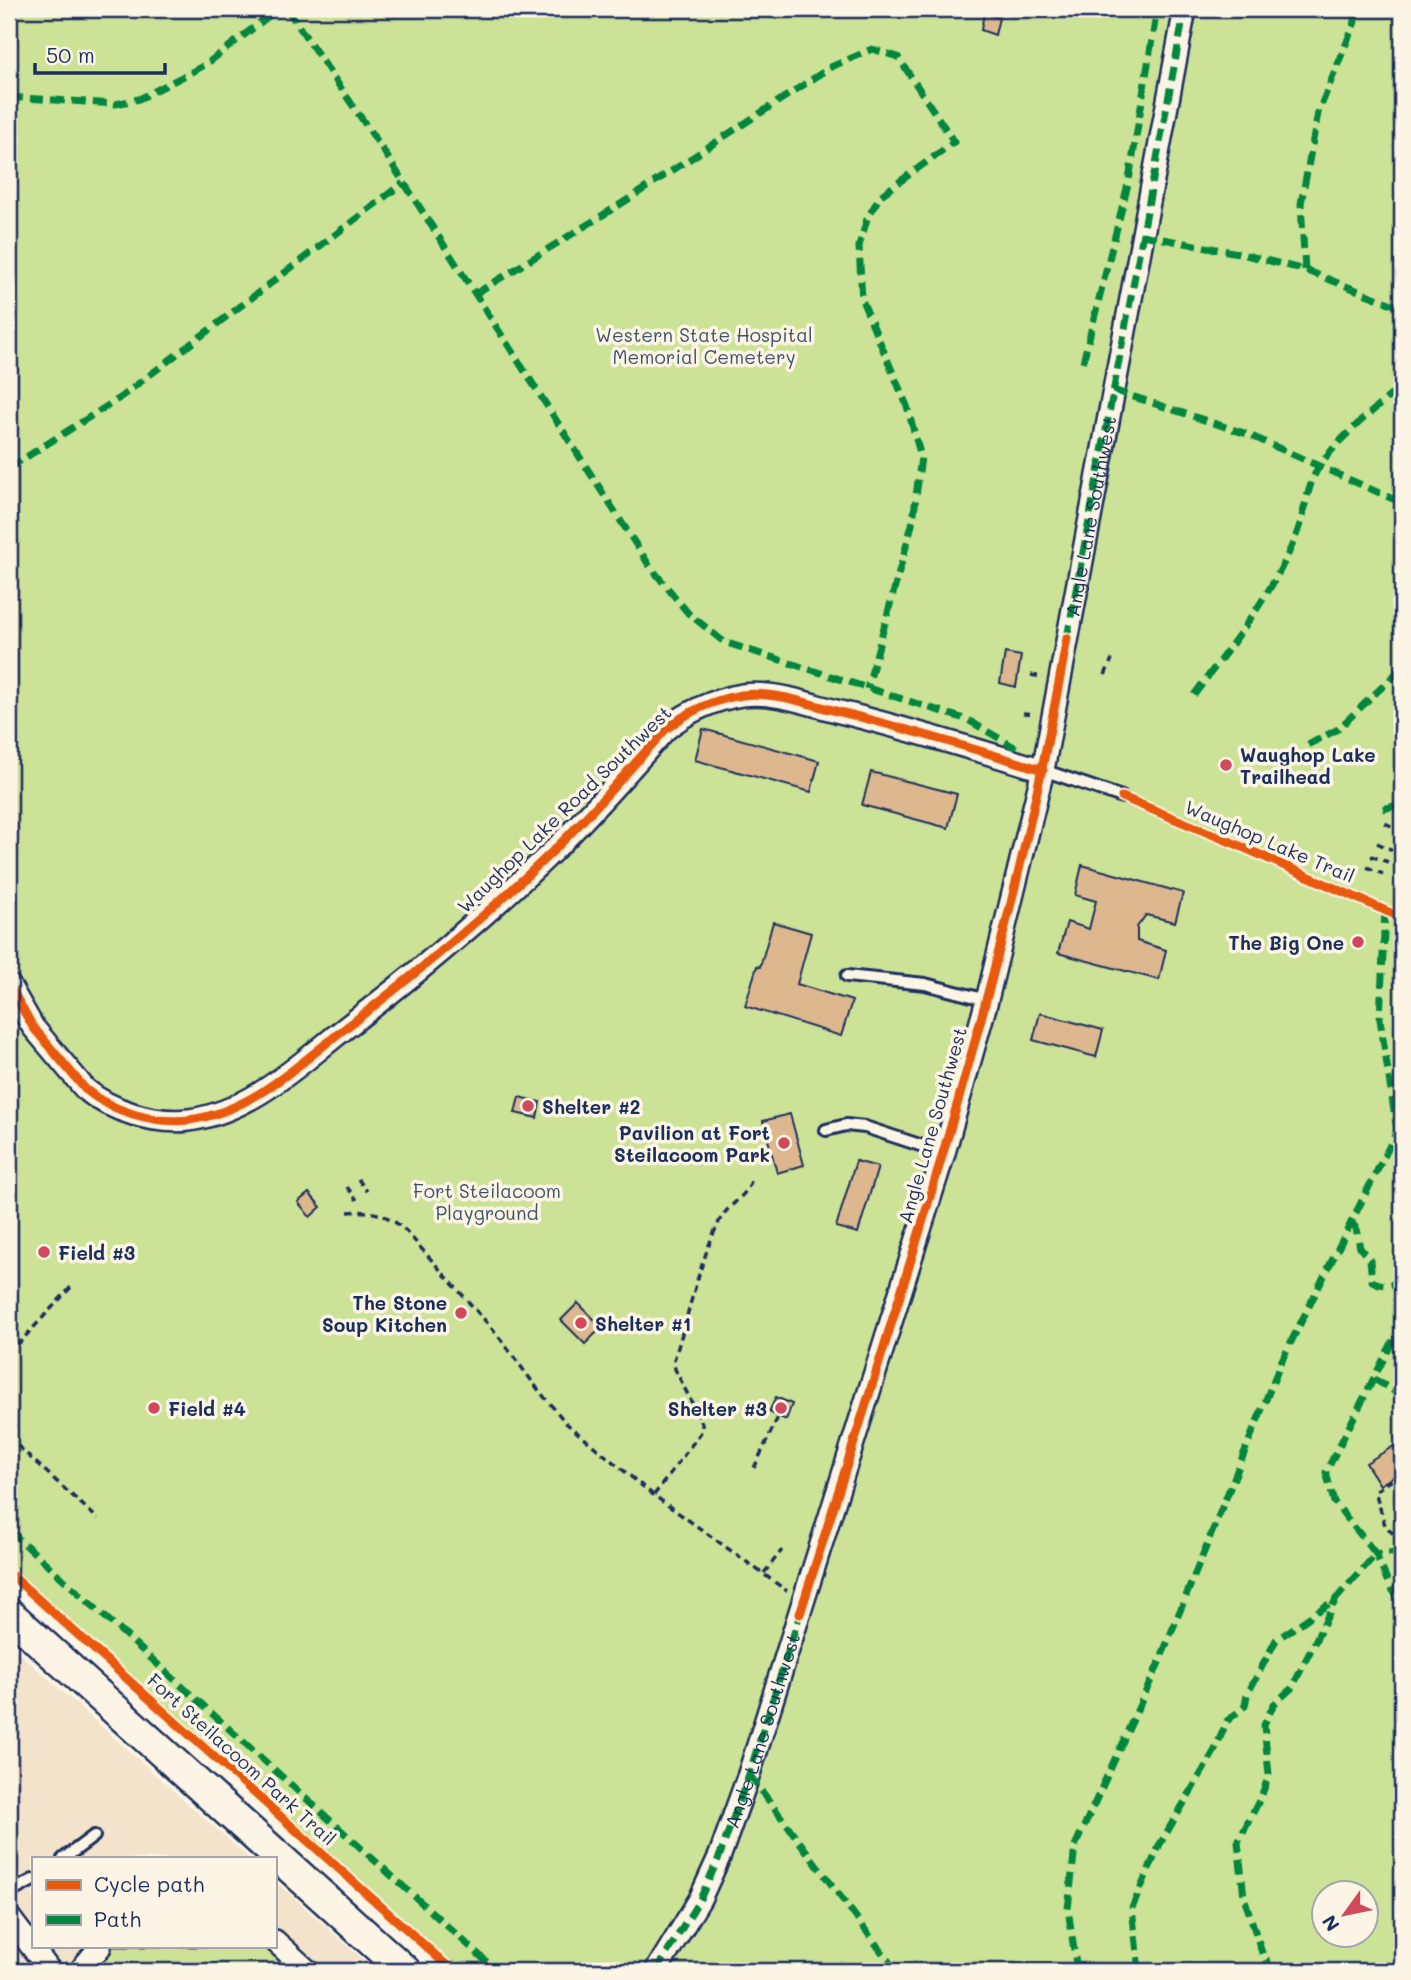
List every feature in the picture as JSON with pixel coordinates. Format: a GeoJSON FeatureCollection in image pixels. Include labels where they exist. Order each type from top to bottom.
{"type":"FeatureCollection","features":[{"type":"Feature","properties":{"kind":"main road"},"geometry":{"type":"LineString","coordinates":[[9,1614],[405,1971]]}},
{"type":"Feature","properties":{"kind":"street","name":"Angle Lane Southwest"},"geometry":{"type":"LineString","coordinates":[[656,1971],[700,1899],[720,1855],[749,1774],[944,1153],[987,1000],[1043,770],[1185,9]]}},
{"type":"Feature","properties":{"kind":"street","name":"Waughop Lake Road Southwest"},"geometry":{"type":"LineString","coordinates":[[9,985],[33,1027],[94,1097],[139,1115],[190,1120],[222,1111],[264,1091],[398,988],[553,851],[665,730],[678,719],[709,703],[742,695],[787,698],[889,724],[1043,770]]}},
{"type":"Feature","properties":{"kind":"street"},"geometry":{"type":"LineString","coordinates":[[9,1917],[32,1947]]}},
{"type":"Feature","properties":{"kind":"street"},"geometry":{"type":"LineString","coordinates":[[276,1942],[308,1971]]}},
{"type":"Feature","properties":{"kind":"street"},"geometry":{"type":"LineString","coordinates":[[33,1948],[50,1971]]}},
{"type":"Feature","properties":{"kind":"street"},"geometry":{"type":"LineString","coordinates":[[80,1971],[99,1948]]}},
{"type":"Feature","properties":{"kind":"lane","name":"Waughop Lake Road Southwest"},"geometry":{"type":"LineString","coordinates":[[1043,770],[1122,797]]}},
{"type":"Feature","properties":{"kind":"lane"},"geometry":{"type":"LineString","coordinates":[[847,976],[925,984],[987,1000]]}},
{"type":"Feature","properties":{"kind":"lane"},"geometry":{"type":"LineString","coordinates":[[826,1130],[846,1125],[865,1127],[944,1153]]}},
{"type":"Feature","properties":{"kind":"lane"},"geometry":{"type":"LineString","coordinates":[[66,1857],[94,1836]]}},
{"type":"Feature","properties":{"kind":"lane"},"geometry":{"type":"LineString","coordinates":[[9,1893],[32,1881]]}},
{"type":"Feature","properties":{"kind":"path"},"geometry":{"type":"LineString","coordinates":[[1105,675],[1112,659]]}},
{"type":"Feature","properties":{"kind":"path"},"geometry":{"type":"LineString","coordinates":[[1385,823],[1402,831]]}},
{"type":"Feature","properties":{"kind":"path"},"geometry":{"type":"LineString","coordinates":[[1377,843],[1393,850]]}},
{"type":"Feature","properties":{"kind":"path"},"geometry":{"type":"LineString","coordinates":[[1371,856],[1388,863]]}},
{"type":"Feature","properties":{"kind":"path"},"geometry":{"type":"LineString","coordinates":[[1367,867],[1383,874]]}},
{"type":"Feature","properties":{"kind":"path"},"geometry":{"type":"LineString","coordinates":[[654,1495],[702,1431],[702,1423],[675,1369],[674,1360],[721,1217],[750,1189],[752,1178]]}},
{"type":"Feature","properties":{"kind":"path"},"geometry":{"type":"LineString","coordinates":[[358,1180],[367,1191]]}},
{"type":"Feature","properties":{"kind":"path"},"geometry":{"type":"LineString","coordinates":[[347,1188],[357,1200]]}},
{"type":"Feature","properties":{"kind":"path"},"geometry":{"type":"LineString","coordinates":[[348,1212],[363,1210],[391,1217],[496,1333],[567,1424],[654,1495],[764,1574],[802,1609]]}},
{"type":"Feature","properties":{"kind":"path"},"geometry":{"type":"LineString","coordinates":[[9,1354],[72,1286]]}},
{"type":"Feature","properties":{"kind":"path"},"geometry":{"type":"LineString","coordinates":[[754,1468],[778,1416]]}},
{"type":"Feature","properties":{"kind":"path"},"geometry":{"type":"LineString","coordinates":[[9,1438],[98,1519]]}},
{"type":"Feature","properties":{"kind":"path"},"geometry":{"type":"LineString","coordinates":[[1402,1474],[1375,1491],[1385,1525],[1402,1543]]}},
{"type":"Feature","properties":{"kind":"path"},"geometry":{"type":"LineString","coordinates":[[764,1574],[782,1550]]}},
{"type":"Feature","properties":{"kind":"shaded area"},"geometry":{"type":"Polygon","coordinates":[[[9,1644],[248,1857],[32,1857],[32,1948],[276,1948],[276,1882],[376,1971],[9,1971],[9,1644]]]}},
{"type":"Feature","properties":{"kind":"green space"},"geometry":{"type":"Polygon","coordinates":[[[9,9],[1402,9],[1402,1971],[456,1971],[9,1566],[9,9]]]}},
{"type":"Feature","properties":{"kind":"green space"},"geometry":{"type":"Polygon","coordinates":[[[108,1948],[269,1948],[295,1971],[89,1971],[108,1948]]]}},
{"type":"Feature","properties":{"kind":"building"},"geometry":{"type":"Polygon","coordinates":[[[984,13],[999,18],[995,35],[981,30],[984,13]]]}},
{"type":"Feature","properties":{"kind":"building"},"geometry":{"type":"Polygon","coordinates":[[[1005,653],[1021,656],[1016,687],[1000,683],[1005,653]]]}},
{"type":"Feature","properties":{"kind":"building"},"geometry":{"type":"Polygon","coordinates":[[[703,729],[819,761],[811,792],[695,760],[703,729]]]}},
{"type":"Feature","properties":{"kind":"building"},"geometry":{"type":"Polygon","coordinates":[[[871,772],[957,794],[948,828],[862,805],[871,772]]]}},
{"type":"Feature","properties":{"kind":"building"},"geometry":{"type":"Polygon","coordinates":[[[1082,865],[1183,893],[1175,922],[1146,915],[1137,927],[1137,941],[1166,950],[1159,980],[1058,953],[1067,922],[1089,929],[1096,901],[1075,895],[1082,865]]]}},
{"type":"Feature","properties":{"kind":"building"},"geometry":{"type":"Polygon","coordinates":[[[773,922],[811,933],[797,984],[852,1001],[841,1036],[745,1006],[773,922]]]}},
{"type":"Feature","properties":{"kind":"building"},"geometry":{"type":"Polygon","coordinates":[[[1040,1013],[1103,1030],[1096,1057],[1033,1040],[1040,1013]]]}},
{"type":"Feature","properties":{"kind":"building","name":"Shelter #2"},"geometry":{"type":"Polygon","coordinates":[[[519,1097],[540,1102],[537,1118],[515,1113],[519,1097]]]}},
{"type":"Feature","properties":{"kind":"building","name":"Pavilion at Fort Steilacoom Park"},"geometry":{"type":"Polygon","coordinates":[[[790,1114],[804,1165],[777,1173],[763,1121],[790,1114]]]}},
{"type":"Feature","properties":{"kind":"building"},"geometry":{"type":"Polygon","coordinates":[[[856,1161],[878,1167],[858,1233],[836,1227],[856,1161]]]}},
{"type":"Feature","properties":{"kind":"building"},"geometry":{"type":"Polygon","coordinates":[[[309,1193],[321,1207],[310,1217],[298,1202],[309,1193]]]}},
{"type":"Feature","properties":{"kind":"building","name":"Shelter #1"},"geometry":{"type":"Polygon","coordinates":[[[578,1303],[602,1327],[585,1344],[561,1320],[578,1303]]]}},
{"type":"Feature","properties":{"kind":"building","name":"Shelter #3"},"geometry":{"type":"Polygon","coordinates":[[[776,1397],[792,1404],[786,1420],[769,1412],[776,1397]]]}},
{"type":"Feature","properties":{"kind":"building"},"geometry":{"type":"Polygon","coordinates":[[[1402,1441],[1402,1471],[1380,1485],[1366,1463],[1402,1441]]]}},
{"type":"Feature","properties":{"kind":"marked path"},"geometry":{"type":"LineString","coordinates":[[9,97],[116,104],[139,99],[205,65],[278,9]]}},
{"type":"Feature","properties":{"kind":"marked path"},"geometry":{"type":"LineString","coordinates":[[287,9],[383,150],[649,565],[688,613],[724,642],[968,720],[1016,748]]}},
{"type":"Feature","properties":{"kind":"marked path"},"geometry":{"type":"LineString","coordinates":[[1083,362],[1129,180],[1157,9]]}},
{"type":"Feature","properties":{"kind":"marked path"},"geometry":{"type":"LineString","coordinates":[[1067,638],[1185,9]]}},
{"type":"Feature","properties":{"kind":"marked path"},"geometry":{"type":"LineString","coordinates":[[1305,270],[1301,204],[1318,113],[1355,22],[1355,9]]}},
{"type":"Feature","properties":{"kind":"marked path"},"geometry":{"type":"LineString","coordinates":[[475,294],[624,202],[831,67],[872,49],[898,57],[954,142],[880,196],[867,219],[859,246],[862,300],[907,406],[921,457],[913,521],[867,689]]}},
{"type":"Feature","properties":{"kind":"marked path"},"geometry":{"type":"LineString","coordinates":[[9,468],[118,399],[403,183]]}},
{"type":"Feature","properties":{"kind":"marked path"},"geometry":{"type":"LineString","coordinates":[[1142,235],[1238,253],[1305,270],[1402,308]]}},
{"type":"Feature","properties":{"kind":"marked path"},"geometry":{"type":"LineString","coordinates":[[1194,695],[1275,580],[1298,531],[1313,479],[1324,460],[1344,437],[1402,385]]}},
{"type":"Feature","properties":{"kind":"marked path"},"geometry":{"type":"LineString","coordinates":[[1113,390],[1247,434],[1402,503]]}},
{"type":"Feature","properties":{"kind":"marked path"},"geometry":{"type":"LineString","coordinates":[[1308,745],[1338,729],[1402,668]]}},
{"type":"Feature","properties":{"kind":"marked path"},"geometry":{"type":"LineString","coordinates":[[1383,809],[1402,804]]}},
{"type":"Feature","properties":{"kind":"marked path"},"geometry":{"type":"LineString","coordinates":[[1385,910],[1380,1019],[1397,1131]]}},
{"type":"Feature","properties":{"kind":"marked path"},"geometry":{"type":"LineString","coordinates":[[1077,1971],[1068,1909],[1075,1846],[1158,1665],[1282,1360],[1397,1131],[1402,1126]]}},
{"type":"Feature","properties":{"kind":"marked path"},"geometry":{"type":"LineString","coordinates":[[1351,1222],[1356,1228],[1360,1248],[1370,1260],[1372,1281],[1387,1285],[1402,1281]]}},
{"type":"Feature","properties":{"kind":"marked path"},"geometry":{"type":"LineString","coordinates":[[1139,1971],[1132,1908],[1160,1844],[1215,1750],[1227,1721],[1245,1706],[1247,1695],[1276,1640],[1336,1599],[1376,1554],[1334,1502],[1326,1472],[1402,1323]]}},
{"type":"Feature","properties":{"kind":"marked path"},"geometry":{"type":"LineString","coordinates":[[1374,1379],[1402,1396]]}},
{"type":"Feature","properties":{"kind":"marked path"},"geometry":{"type":"LineString","coordinates":[[9,1530],[497,1971]]}},
{"type":"Feature","properties":{"kind":"marked path"},"geometry":{"type":"LineString","coordinates":[[1402,1552],[1376,1554],[1389,1585],[1402,1603]]}},
{"type":"Feature","properties":{"kind":"marked path"},"geometry":{"type":"LineString","coordinates":[[1274,1971],[1263,1956],[1244,1897],[1238,1842],[1269,1775],[1264,1725],[1274,1704],[1292,1688],[1336,1599]]}},
{"type":"Feature","properties":{"kind":"marked path"},"geometry":{"type":"LineString","coordinates":[[656,1971],[700,1899],[720,1855],[800,1614]]}},
{"type":"Feature","properties":{"kind":"marked path"},"geometry":{"type":"LineString","coordinates":[[749,1774],[896,1971]]}},
{"type":"Feature","properties":{"kind":"cycle path"},"geometry":{"type":"LineString","coordinates":[[800,1614],[913,1252],[984,1009],[1043,762],[1067,638]]}},
{"type":"Feature","properties":{"kind":"cycle path"},"geometry":{"type":"LineString","coordinates":[[9,985],[33,1027],[85,1089],[95,1097],[120,1110],[148,1118],[189,1120],[232,1108],[272,1086],[397,987],[528,875],[596,807],[665,730],[711,703],[754,694],[789,698],[1043,770]]}},
{"type":"Feature","properties":{"kind":"cycle path","name":"Waughop Lake Trail"},"geometry":{"type":"LineString","coordinates":[[1122,797],[1402,918]]}},
{"type":"Feature","properties":{"kind":"cycle path","name":"Fort Steilacoom Park Trail"},"geometry":{"type":"LineString","coordinates":[[9,1573],[453,1971]]}},
{"type":"Feature","properties":{"kind":"place","name":"Waughop Lake Trailhead"},"geometry":{"type":"Point","coordinates":[1226,765]}},
{"type":"Feature","properties":{"kind":"place","name":"The Big One"},"geometry":{"type":"Point","coordinates":[1358,942]}},
{"type":"Feature","properties":{"kind":"place","name":"Shelter #2"},"geometry":{"type":"Point","coordinates":[528,1106]}},
{"type":"Feature","properties":{"kind":"place","name":"Pavilion at Fort Steilacoom Park"},"geometry":{"type":"Point","coordinates":[784,1143]}},
{"type":"Feature","properties":{"kind":"place","name":"Field #3"},"geometry":{"type":"Point","coordinates":[44,1252]}},
{"type":"Feature","properties":{"kind":"place","name":"The Stone Soup Kitchen"},"geometry":{"type":"Point","coordinates":[461,1313]}},
{"type":"Feature","properties":{"kind":"place","name":"Shelter #1"},"geometry":{"type":"Point","coordinates":[581,1323]}},
{"type":"Feature","properties":{"kind":"place","name":"Field #4"},"geometry":{"type":"Point","coordinates":[154,1408]}},
{"type":"Feature","properties":{"kind":"place","name":"Shelter #3"},"geometry":{"type":"Point","coordinates":[781,1408]}},
{"type":"Feature","properties":{"kind":"park label","name":"Western State Hospital Memorial Cemetery"},"geometry":{"type":"Point","coordinates":[704,345]}},
{"type":"Feature","properties":{"kind":"park label","name":"Fort Steilacoom Playground"},"geometry":{"type":"Point","coordinates":[487,1201]}}]}
